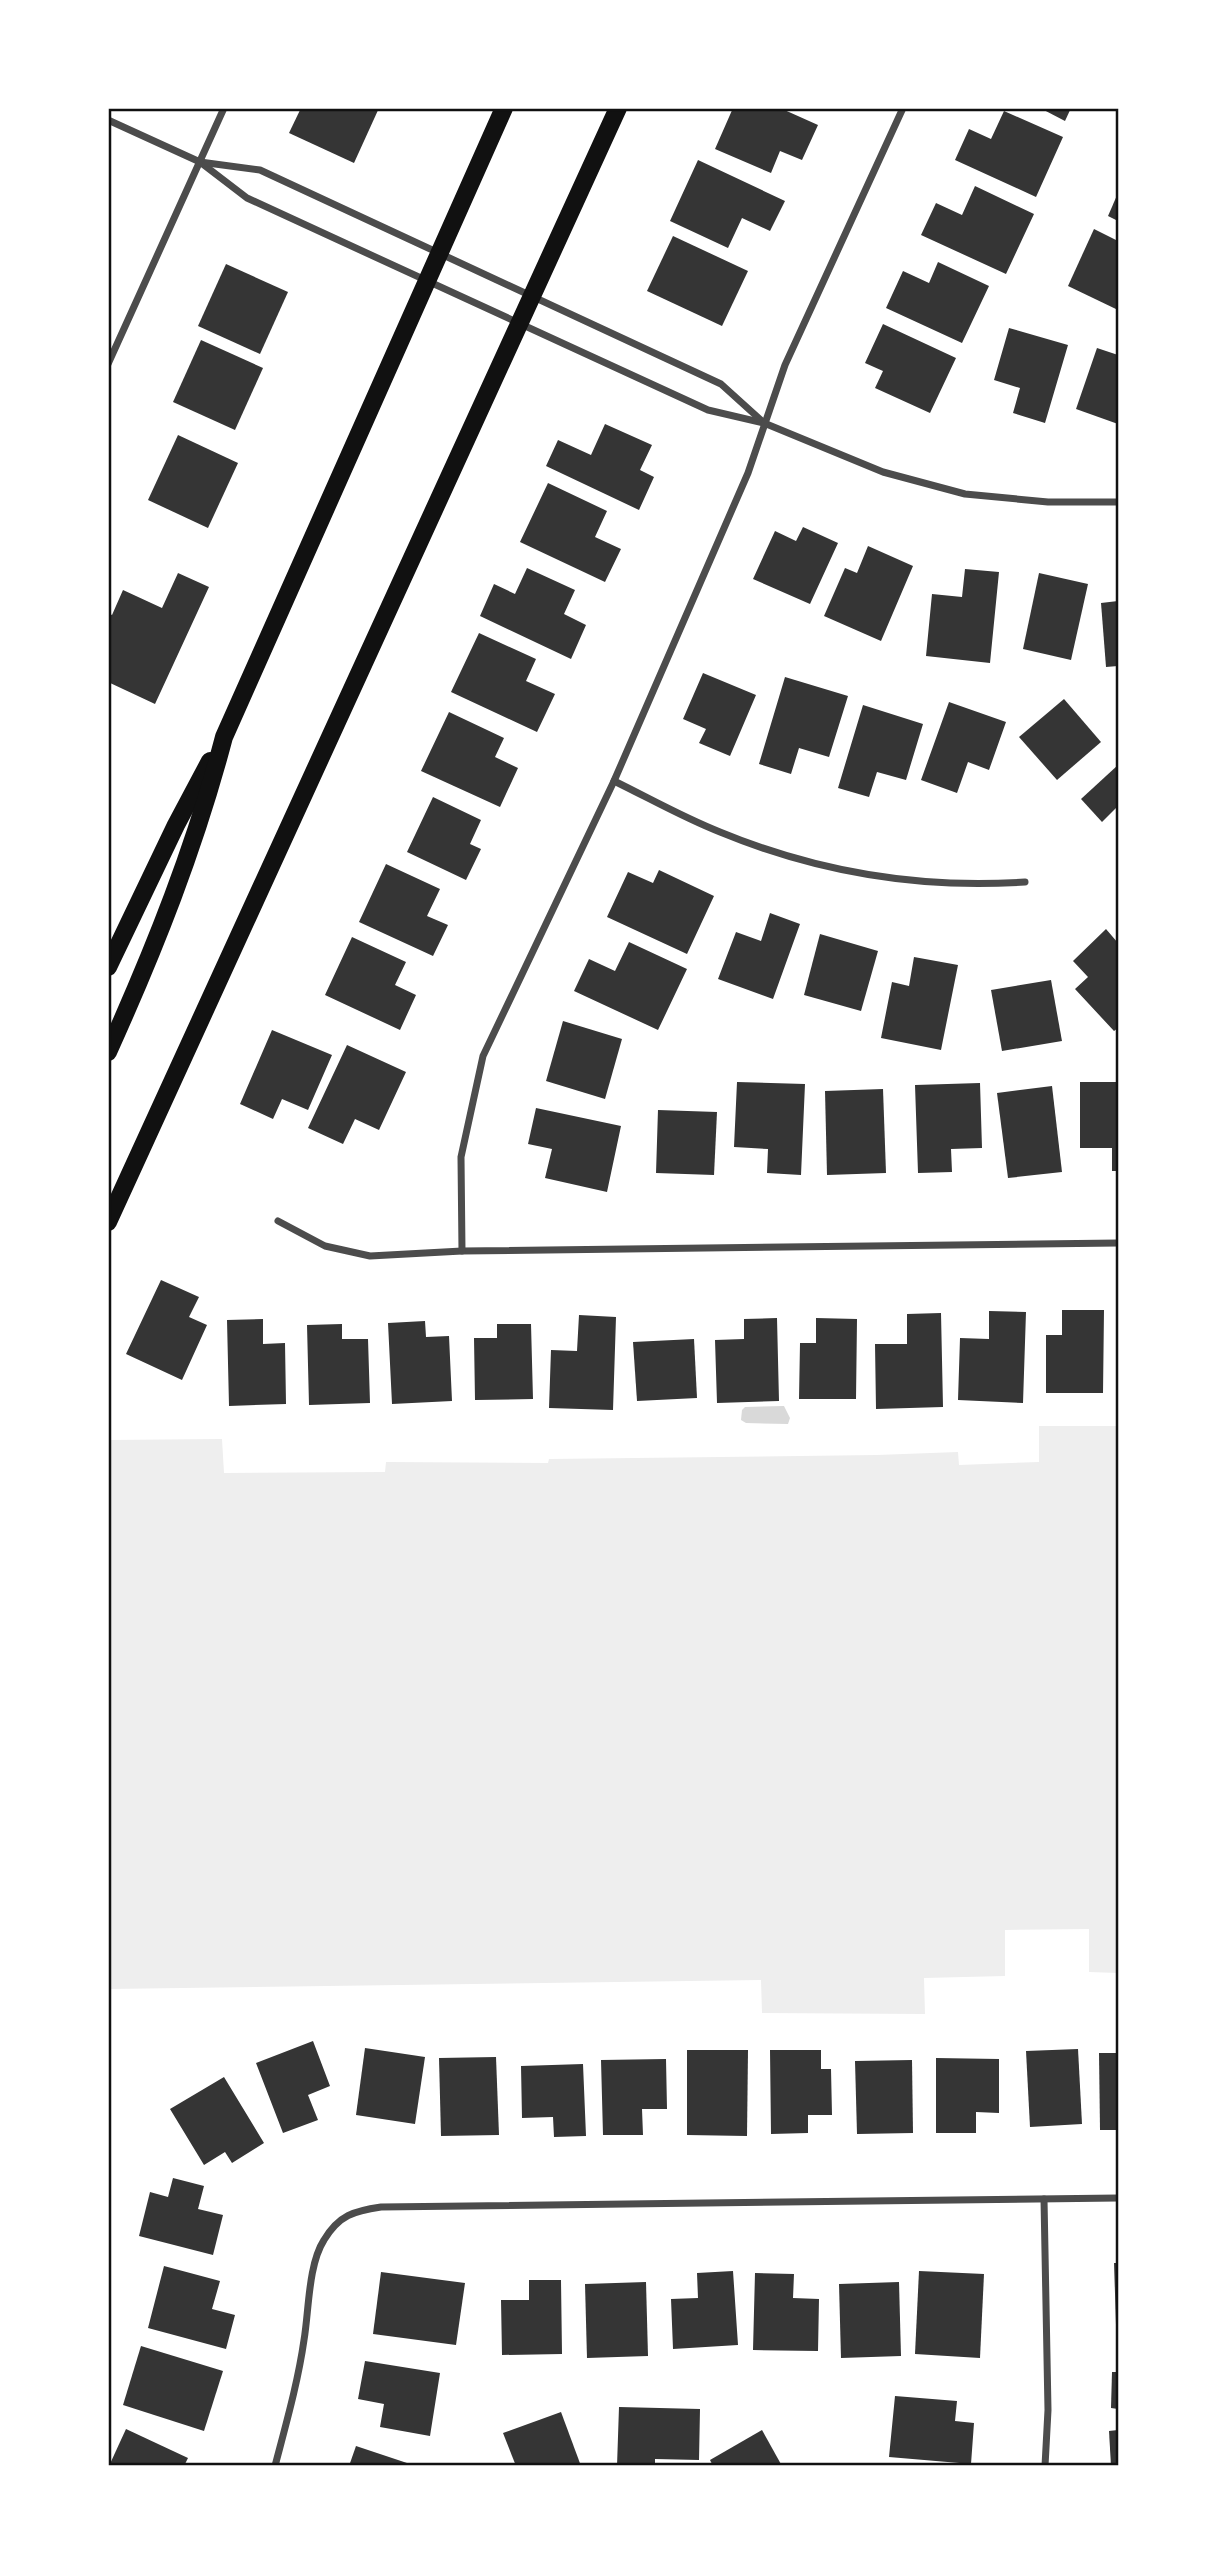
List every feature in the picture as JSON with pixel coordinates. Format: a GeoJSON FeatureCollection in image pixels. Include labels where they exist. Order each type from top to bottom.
{"type":"FeatureCollection","features":[{"type":"Feature","properties":{"kind":"main road"},"geometry":{"type":"LineString","coordinates":[[108,967],[176,825],[224,737],[504,108]]}},
{"type":"Feature","properties":{"kind":"main road"},"geometry":{"type":"LineString","coordinates":[[108,1222],[618,108]]}},
{"type":"Feature","properties":{"kind":"main road"},"geometry":{"type":"LineString","coordinates":[[108,1052],[169,912],[195,838],[224,737]]}},
{"type":"Feature","properties":{"kind":"street"},"geometry":{"type":"LineString","coordinates":[[108,365],[224,108]]}},
{"type":"Feature","properties":{"kind":"street"},"geometry":{"type":"LineString","coordinates":[[462,1251],[461,1157],[483,1056],[614,781],[748,473],[785,365],[903,108]]}},
{"type":"Feature","properties":{"kind":"street"},"geometry":{"type":"LineString","coordinates":[[108,120],[200,162],[247,198],[708,410],[764,422],[883,472],[965,494],[1048,502],[1118,502]]}},
{"type":"Feature","properties":{"kind":"street"},"geometry":{"type":"LineString","coordinates":[[200,162],[260,170],[722,384],[764,422]]}},
{"type":"Feature","properties":{"kind":"street"},"geometry":{"type":"LineString","coordinates":[[614,781],[721,833],[815,863],[901,881],[978,886],[1025,882]]}},
{"type":"Feature","properties":{"kind":"street"},"geometry":{"type":"LineString","coordinates":[[278,1221],[325,1246],[370,1255],[462,1251],[1118,1243]]}},
{"type":"Feature","properties":{"kind":"street"},"geometry":{"type":"LineString","coordinates":[[275,2466],[293,2400],[315,2262],[322,2242],[335,2225],[354,2211],[381,2207],[1118,2198]]}},
{"type":"Feature","properties":{"kind":"street"},"geometry":{"type":"LineString","coordinates":[[1044,2199],[1048,2410],[1045,2466]]}},
{"type":"Feature","properties":{"kind":"shaded area"},"geometry":{"type":"Polygon","coordinates":[[[784,1406],[790,1418],[788,1424],[746,1423],[741,1420],[745,1407],[784,1406]]]}},
{"type":"Feature","properties":{"kind":"shaded area"},"geometry":{"type":"Polygon","coordinates":[[[1039,1426],[1118,1426],[1118,1973],[1089,1972],[1089,1929],[1005,1930],[1005,1976],[924,1978],[925,2014],[762,2013],[761,1980],[109,1989],[109,1440],[222,1439],[224,1473],[385,1472],[386,1462],[548,1463],[549,1459],[958,1452],[959,1465],[1039,1462],[1039,1426]]]}},
{"type":"Feature","properties":{"kind":"building"},"geometry":{"type":"Polygon","coordinates":[[[301,108],[379,108],[354,163],[289,133],[301,108]]]}},
{"type":"Feature","properties":{"kind":"building"},"geometry":{"type":"Polygon","coordinates":[[[733,108],[780,108],[818,125],[802,160],[780,151],[771,173],[715,149],[733,108]]]}},
{"type":"Feature","properties":{"kind":"building"},"geometry":{"type":"Polygon","coordinates":[[[1040,108],[1071,108],[1065,121],[1040,108]]]}},
{"type":"Feature","properties":{"kind":"building"},"geometry":{"type":"Polygon","coordinates":[[[1004,111],[1063,137],[1036,197],[955,160],[969,129],[991,139],[1004,111]]]}},
{"type":"Feature","properties":{"kind":"building"},"geometry":{"type":"Polygon","coordinates":[[[698,160],[785,201],[770,231],[742,218],[728,248],[670,221],[698,160]]]}},
{"type":"Feature","properties":{"kind":"building"},"geometry":{"type":"Polygon","coordinates":[[[975,186],[1034,214],[1006,274],[921,235],[936,203],[962,215],[975,186]]]}},
{"type":"Feature","properties":{"kind":"building"},"geometry":{"type":"Polygon","coordinates":[[[1118,193],[1118,221],[1108,216],[1118,193]]]}},
{"type":"Feature","properties":{"kind":"building"},"geometry":{"type":"Polygon","coordinates":[[[1094,229],[1118,241],[1118,310],[1068,286],[1094,229]]]}},
{"type":"Feature","properties":{"kind":"building"},"geometry":{"type":"Polygon","coordinates":[[[673,236],[748,271],[722,326],[647,291],[673,236]]]}},
{"type":"Feature","properties":{"kind":"building"},"geometry":{"type":"Polygon","coordinates":[[[938,262],[989,286],[962,343],[886,308],[903,271],[929,283],[938,262]]]}},
{"type":"Feature","properties":{"kind":"building"},"geometry":{"type":"Polygon","coordinates":[[[226,264],[288,292],[260,354],[198,326],[226,264]]]}},
{"type":"Feature","properties":{"kind":"building"},"geometry":{"type":"Polygon","coordinates":[[[883,324],[956,358],[930,413],[875,388],[883,371],[865,363],[883,324]]]}},
{"type":"Feature","properties":{"kind":"building"},"geometry":{"type":"Polygon","coordinates":[[[1009,328],[1068,345],[1045,423],[1013,413],[1020,388],[994,380],[1009,328]]]}},
{"type":"Feature","properties":{"kind":"building"},"geometry":{"type":"Polygon","coordinates":[[[201,340],[263,368],[235,430],[173,402],[201,340]]]}},
{"type":"Feature","properties":{"kind":"building"},"geometry":{"type":"Polygon","coordinates":[[[1097,348],[1118,355],[1118,424],[1076,409],[1097,348]]]}},
{"type":"Feature","properties":{"kind":"building"},"geometry":{"type":"Polygon","coordinates":[[[605,424],[652,445],[640,470],[654,477],[639,510],[546,466],[558,440],[591,455],[605,424]]]}},
{"type":"Feature","properties":{"kind":"building"},"geometry":{"type":"Polygon","coordinates":[[[178,435],[238,463],[208,528],[148,500],[178,435]]]}},
{"type":"Feature","properties":{"kind":"building"},"geometry":{"type":"Polygon","coordinates":[[[548,483],[607,511],[595,537],[621,549],[605,582],[520,542],[548,483]]]}},
{"type":"Feature","properties":{"kind":"building"},"geometry":{"type":"Polygon","coordinates":[[[803,527],[838,543],[810,604],[753,579],[775,531],[796,541],[803,527]]]}},
{"type":"Feature","properties":{"kind":"building"},"geometry":{"type":"Polygon","coordinates":[[[868,546],[913,566],[881,641],[824,616],[845,568],[857,573],[868,546]]]}},
{"type":"Feature","properties":{"kind":"building"},"geometry":{"type":"Polygon","coordinates":[[[527,568],[575,590],[564,614],[586,625],[571,659],[480,616],[494,584],[515,594],[527,568]]]}},
{"type":"Feature","properties":{"kind":"building"},"geometry":{"type":"Polygon","coordinates":[[[965,569],[999,572],[990,663],[926,656],[932,594],[962,597],[965,569]]]}},
{"type":"Feature","properties":{"kind":"building"},"geometry":{"type":"Polygon","coordinates":[[[178,573],[209,587],[155,704],[108,682],[108,613],[112,615],[123,590],[162,608],[178,573]]]}},
{"type":"Feature","properties":{"kind":"building"},"geometry":{"type":"Polygon","coordinates":[[[1039,573],[1088,584],[1071,660],[1023,649],[1039,573]]]}},
{"type":"Feature","properties":{"kind":"building"},"geometry":{"type":"Polygon","coordinates":[[[1118,601],[1118,666],[1106,667],[1101,603],[1118,601]]]}},
{"type":"Feature","properties":{"kind":"building"},"geometry":{"type":"Polygon","coordinates":[[[479,633],[536,659],[526,681],[555,694],[537,732],[451,692],[479,633]]]}},
{"type":"Feature","properties":{"kind":"building"},"geometry":{"type":"Polygon","coordinates":[[[703,673],[756,695],[730,756],[699,743],[706,729],[683,719],[703,673]]]}},
{"type":"Feature","properties":{"kind":"building"},"geometry":{"type":"Polygon","coordinates":[[[785,677],[848,696],[829,757],[799,748],[791,774],[759,764],[785,677]]]}},
{"type":"Feature","properties":{"kind":"building"},"geometry":{"type":"Polygon","coordinates":[[[1064,699],[1101,742],[1057,780],[1019,737],[1064,699]]]}},
{"type":"Feature","properties":{"kind":"building"},"geometry":{"type":"Polygon","coordinates":[[[949,702],[1006,722],[989,770],[968,762],[957,793],[921,780],[949,702]]]}},
{"type":"Feature","properties":{"kind":"building"},"geometry":{"type":"Polygon","coordinates":[[[863,705],[923,724],[906,780],[877,772],[869,797],[838,788],[863,705]]]}},
{"type":"Feature","properties":{"kind":"building"},"geometry":{"type":"Polygon","coordinates":[[[449,712],[504,738],[495,757],[518,768],[500,807],[421,771],[449,712]]]}},
{"type":"Feature","properties":{"kind":"building"},"geometry":{"type":"Polygon","coordinates":[[[1118,765],[1118,806],[1102,822],[1081,799],[1118,765]]]}},
{"type":"Feature","properties":{"kind":"building"},"geometry":{"type":"Polygon","coordinates":[[[433,797],[481,820],[470,844],[481,849],[466,880],[407,852],[433,797]]]}},
{"type":"Feature","properties":{"kind":"building"},"geometry":{"type":"Polygon","coordinates":[[[386,864],[440,889],[427,916],[448,925],[433,956],[359,922],[386,864]]]}},
{"type":"Feature","properties":{"kind":"building"},"geometry":{"type":"Polygon","coordinates":[[[659,870],[714,896],[687,954],[607,917],[628,872],[653,883],[659,870]]]}},
{"type":"Feature","properties":{"kind":"building"},"geometry":{"type":"Polygon","coordinates":[[[770,913],[800,924],[773,999],[718,979],[736,932],[761,941],[770,913]]]}},
{"type":"Feature","properties":{"kind":"building"},"geometry":{"type":"Polygon","coordinates":[[[1106,929],[1118,943],[1118,1028],[1114,1031],[1075,989],[1088,977],[1073,961],[1106,929]]]}},
{"type":"Feature","properties":{"kind":"building"},"geometry":{"type":"Polygon","coordinates":[[[820,934],[878,951],[861,1011],[804,995],[820,934]]]}},
{"type":"Feature","properties":{"kind":"building"},"geometry":{"type":"Polygon","coordinates":[[[352,937],[406,962],[395,985],[416,995],[400,1030],[325,995],[352,937]]]}},
{"type":"Feature","properties":{"kind":"building"},"geometry":{"type":"Polygon","coordinates":[[[629,942],[687,969],[658,1030],[574,991],[589,959],[615,971],[629,942]]]}},
{"type":"Feature","properties":{"kind":"building"},"geometry":{"type":"Polygon","coordinates":[[[914,957],[958,965],[941,1050],[881,1038],[892,982],[909,986],[914,957]]]}},
{"type":"Feature","properties":{"kind":"building"},"geometry":{"type":"Polygon","coordinates":[[[1051,980],[1062,1041],[1002,1051],[991,990],[1051,980]]]}},
{"type":"Feature","properties":{"kind":"building"},"geometry":{"type":"Polygon","coordinates":[[[563,1021],[622,1039],[605,1099],[546,1081],[563,1021]]]}},
{"type":"Feature","properties":{"kind":"building"},"geometry":{"type":"Polygon","coordinates":[[[272,1030],[332,1055],[308,1110],[282,1099],[273,1119],[240,1104],[272,1030]]]}},
{"type":"Feature","properties":{"kind":"building"},"geometry":{"type":"Polygon","coordinates":[[[347,1045],[406,1072],[379,1130],[355,1119],[343,1144],[308,1128],[347,1045]]]}},
{"type":"Feature","properties":{"kind":"building"},"geometry":{"type":"Polygon","coordinates":[[[737,1082],[805,1084],[801,1175],[767,1173],[768,1149],[734,1147],[737,1082]]]}},
{"type":"Feature","properties":{"kind":"building"},"geometry":{"type":"Polygon","coordinates":[[[1080,1082],[1118,1082],[1118,1171],[1112,1171],[1112,1148],[1080,1148],[1080,1082]]]}},
{"type":"Feature","properties":{"kind":"building"},"geometry":{"type":"Polygon","coordinates":[[[980,1083],[982,1148],[951,1149],[952,1172],[918,1173],[915,1085],[980,1083]]]}},
{"type":"Feature","properties":{"kind":"building"},"geometry":{"type":"Polygon","coordinates":[[[1052,1086],[1062,1172],[1008,1178],[997,1093],[1052,1086]]]}},
{"type":"Feature","properties":{"kind":"building"},"geometry":{"type":"Polygon","coordinates":[[[883,1089],[886,1173],[827,1175],[825,1091],[883,1089]]]}},
{"type":"Feature","properties":{"kind":"building"},"geometry":{"type":"Polygon","coordinates":[[[536,1108],[621,1126],[607,1192],[545,1178],[552,1149],[528,1144],[536,1108]]]}},
{"type":"Feature","properties":{"kind":"building"},"geometry":{"type":"Polygon","coordinates":[[[658,1110],[717,1112],[714,1175],[656,1173],[658,1110]]]}},
{"type":"Feature","properties":{"kind":"building"},"geometry":{"type":"Polygon","coordinates":[[[161,1280],[199,1297],[189,1317],[207,1325],[182,1380],[126,1354],[161,1280]]]}},
{"type":"Feature","properties":{"kind":"building"},"geometry":{"type":"Polygon","coordinates":[[[1062,1310],[1104,1310],[1103,1393],[1046,1393],[1046,1335],[1062,1335],[1062,1310]]]}},
{"type":"Feature","properties":{"kind":"building"},"geometry":{"type":"Polygon","coordinates":[[[989,1311],[1026,1312],[1023,1403],[958,1400],[960,1338],[989,1339],[989,1311]]]}},
{"type":"Feature","properties":{"kind":"building"},"geometry":{"type":"Polygon","coordinates":[[[941,1313],[943,1407],[876,1409],[875,1344],[907,1344],[907,1314],[941,1313]]]}},
{"type":"Feature","properties":{"kind":"building"},"geometry":{"type":"Polygon","coordinates":[[[579,1315],[616,1317],[613,1410],[549,1408],[551,1350],[577,1351],[579,1315]]]}},
{"type":"Feature","properties":{"kind":"building"},"geometry":{"type":"Polygon","coordinates":[[[777,1318],[779,1401],[717,1403],[715,1340],[744,1339],[744,1319],[777,1318]]]}},
{"type":"Feature","properties":{"kind":"building"},"geometry":{"type":"Polygon","coordinates":[[[816,1318],[857,1319],[856,1399],[799,1399],[800,1343],[816,1343],[816,1318]]]}},
{"type":"Feature","properties":{"kind":"building"},"geometry":{"type":"Polygon","coordinates":[[[263,1319],[263,1344],[285,1343],[286,1404],[229,1406],[227,1320],[263,1319]]]}},
{"type":"Feature","properties":{"kind":"building"},"geometry":{"type":"Polygon","coordinates":[[[425,1321],[426,1337],[449,1336],[452,1401],[392,1404],[388,1323],[425,1321]]]}},
{"type":"Feature","properties":{"kind":"building"},"geometry":{"type":"Polygon","coordinates":[[[342,1324],[342,1339],[368,1339],[370,1403],[309,1405],[307,1325],[342,1324]]]}},
{"type":"Feature","properties":{"kind":"building"},"geometry":{"type":"Polygon","coordinates":[[[497,1324],[531,1324],[533,1399],[475,1400],[474,1338],[497,1338],[497,1324]]]}},
{"type":"Feature","properties":{"kind":"building"},"geometry":{"type":"Polygon","coordinates":[[[694,1339],[697,1398],[637,1401],[633,1342],[694,1339]]]}},
{"type":"Feature","properties":{"kind":"building"},"geometry":{"type":"Polygon","coordinates":[[[313,2041],[330,2086],[308,2095],[318,2120],[283,2133],[256,2063],[313,2041]]]}},
{"type":"Feature","properties":{"kind":"building"},"geometry":{"type":"Polygon","coordinates":[[[365,2048],[425,2057],[415,2124],[356,2115],[365,2048]]]}},
{"type":"Feature","properties":{"kind":"building"},"geometry":{"type":"Polygon","coordinates":[[[1078,2049],[1082,2124],[1030,2127],[1026,2051],[1078,2049]]]}},
{"type":"Feature","properties":{"kind":"building"},"geometry":{"type":"Polygon","coordinates":[[[687,2050],[748,2050],[747,2136],[687,2135],[687,2050]]]}},
{"type":"Feature","properties":{"kind":"building"},"geometry":{"type":"Polygon","coordinates":[[[770,2050],[821,2050],[821,2069],[831,2069],[832,2115],[808,2115],[808,2133],[771,2134],[770,2050]]]}},
{"type":"Feature","properties":{"kind":"building"},"geometry":{"type":"Polygon","coordinates":[[[1099,2053],[1118,2053],[1118,2130],[1100,2130],[1099,2053]]]}},
{"type":"Feature","properties":{"kind":"building"},"geometry":{"type":"Polygon","coordinates":[[[496,2057],[499,2135],[441,2136],[439,2058],[496,2057]]]}},
{"type":"Feature","properties":{"kind":"building"},"geometry":{"type":"Polygon","coordinates":[[[936,2058],[999,2059],[999,2113],[976,2112],[976,2133],[936,2133],[936,2058]]]}},
{"type":"Feature","properties":{"kind":"building"},"geometry":{"type":"Polygon","coordinates":[[[666,2059],[667,2109],[642,2109],[643,2135],[603,2135],[601,2060],[666,2059]]]}},
{"type":"Feature","properties":{"kind":"building"},"geometry":{"type":"Polygon","coordinates":[[[912,2060],[913,2133],[857,2134],[855,2061],[912,2060]]]}},
{"type":"Feature","properties":{"kind":"building"},"geometry":{"type":"Polygon","coordinates":[[[583,2064],[586,2136],[554,2137],[553,2117],[522,2118],[521,2066],[583,2064]]]}},
{"type":"Feature","properties":{"kind":"building"},"geometry":{"type":"Polygon","coordinates":[[[224,2077],[264,2143],[232,2163],[225,2152],[204,2165],[170,2109],[224,2077]]]}},
{"type":"Feature","properties":{"kind":"building"},"geometry":{"type":"Polygon","coordinates":[[[173,2178],[204,2186],[198,2209],[223,2215],[213,2255],[139,2236],[150,2192],[168,2197],[173,2178]]]}},
{"type":"Feature","properties":{"kind":"building"},"geometry":{"type":"Polygon","coordinates":[[[1114,2263],[1118,2263],[1118,2324],[1116,2324],[1114,2263]]]}},
{"type":"Feature","properties":{"kind":"building"},"geometry":{"type":"Polygon","coordinates":[[[164,2266],[220,2281],[212,2309],[235,2315],[226,2349],[148,2328],[164,2266]]]}},
{"type":"Feature","properties":{"kind":"building"},"geometry":{"type":"Polygon","coordinates":[[[733,2271],[738,2345],[673,2349],[671,2299],[698,2298],[697,2273],[733,2271]]]}},
{"type":"Feature","properties":{"kind":"building"},"geometry":{"type":"Polygon","coordinates":[[[919,2271],[984,2274],[980,2358],[915,2354],[919,2271]]]}},
{"type":"Feature","properties":{"kind":"building"},"geometry":{"type":"Polygon","coordinates":[[[381,2272],[465,2283],[456,2345],[373,2334],[381,2272]]]}},
{"type":"Feature","properties":{"kind":"building"},"geometry":{"type":"Polygon","coordinates":[[[755,2273],[794,2274],[793,2298],[819,2299],[818,2351],[753,2350],[755,2273]]]}},
{"type":"Feature","properties":{"kind":"building"},"geometry":{"type":"Polygon","coordinates":[[[529,2280],[561,2280],[562,2354],[502,2355],[501,2300],[529,2300],[529,2280]]]}},
{"type":"Feature","properties":{"kind":"building"},"geometry":{"type":"Polygon","coordinates":[[[646,2282],[648,2356],[587,2358],[585,2284],[646,2282]]]}},
{"type":"Feature","properties":{"kind":"building"},"geometry":{"type":"Polygon","coordinates":[[[899,2282],[901,2356],[841,2358],[839,2284],[899,2282]]]}},
{"type":"Feature","properties":{"kind":"building"},"geometry":{"type":"Polygon","coordinates":[[[141,2346],[223,2371],[204,2431],[123,2405],[141,2346]]]}},
{"type":"Feature","properties":{"kind":"building"},"geometry":{"type":"Polygon","coordinates":[[[365,2361],[440,2373],[430,2436],[380,2427],[384,2404],[358,2399],[365,2361]]]}},
{"type":"Feature","properties":{"kind":"building"},"geometry":{"type":"Polygon","coordinates":[[[1112,2372],[1118,2372],[1118,2409],[1111,2408],[1112,2372]]]}},
{"type":"Feature","properties":{"kind":"building"},"geometry":{"type":"Polygon","coordinates":[[[895,2396],[957,2401],[955,2421],[974,2423],[971,2464],[889,2457],[895,2396]]]}},
{"type":"Feature","properties":{"kind":"building"},"geometry":{"type":"Polygon","coordinates":[[[619,2407],[700,2409],[699,2460],[655,2459],[655,2466],[617,2466],[619,2407]]]}},
{"type":"Feature","properties":{"kind":"building"},"geometry":{"type":"Polygon","coordinates":[[[561,2412],[581,2466],[516,2466],[503,2433],[561,2412]]]}},
{"type":"Feature","properties":{"kind":"building"},"geometry":{"type":"Polygon","coordinates":[[[126,2429],[188,2458],[184,2466],[109,2466],[126,2429]]]}},
{"type":"Feature","properties":{"kind":"building"},"geometry":{"type":"Polygon","coordinates":[[[762,2430],[782,2466],[713,2466],[710,2460],[762,2430]]]}},
{"type":"Feature","properties":{"kind":"building"},"geometry":{"type":"Polygon","coordinates":[[[1118,2430],[1118,2466],[1111,2466],[1109,2431],[1118,2430]]]}},
{"type":"Feature","properties":{"kind":"building"},"geometry":{"type":"Polygon","coordinates":[[[356,2446],[413,2465],[413,2466],[349,2466],[356,2446]]]}}]}
